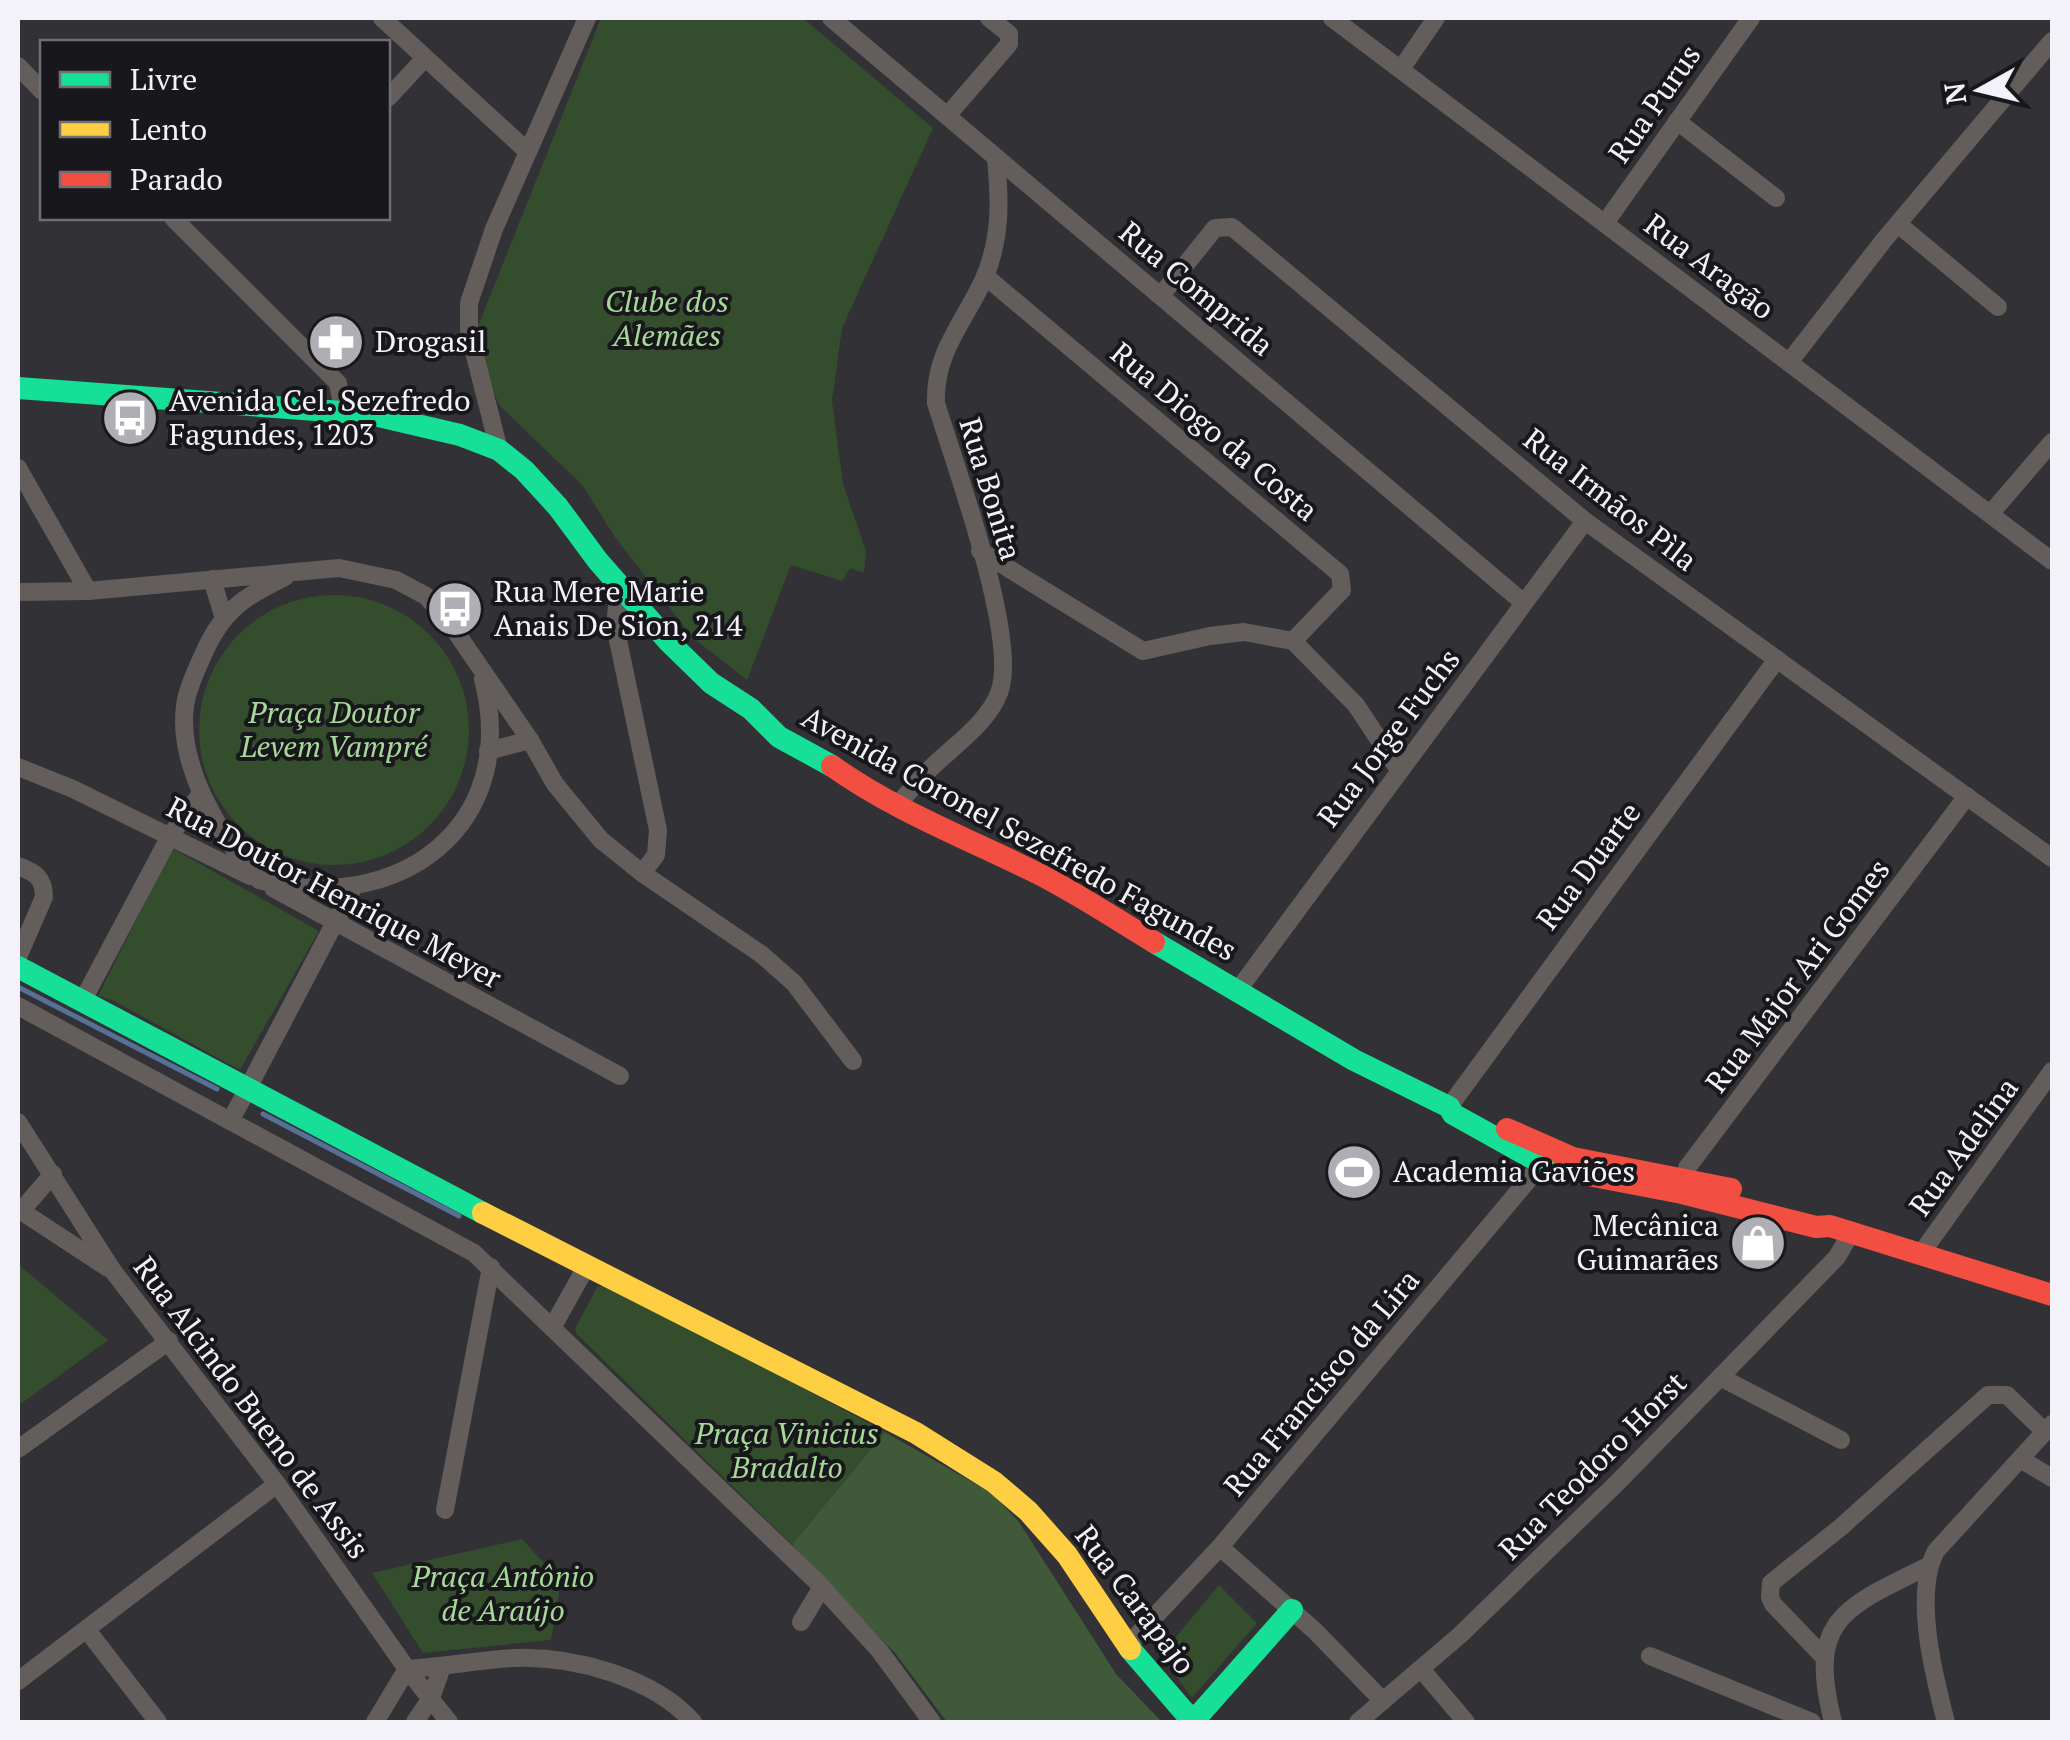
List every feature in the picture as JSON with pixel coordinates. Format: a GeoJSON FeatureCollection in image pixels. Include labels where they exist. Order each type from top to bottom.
{"type":"FeatureCollection","features":[{"type":"Feature","properties":{"kind":"main road","name":"Avenida Coronel Sezefredo Fagundes"},"geometry":{"type":"LineString","coordinates":[[18,388],[398,418],[499,450],[558,507],[619,587],[711,682],[750,709],[779,737],[880,782],[901,802],[1041,875],[1386,1078],[1449,1107],[1458,1106],[1548,1157],[1593,1162],[1684,1186],[1819,1212],[1840,1229]]}},
{"type":"Feature","properties":{"kind":"main road","name":"Rua Carapajo"},"geometry":{"type":"LineString","coordinates":[[18,967],[586,1267],[916,1432],[994,1482],[1028,1512],[1067,1555],[1127,1646],[1181,1711],[1198,1716],[1292,1610]]}},
{"type":"Feature","properties":{"kind":"main road"},"geometry":{"type":"LineString","coordinates":[[1840,1229],[2052,1296]]}},
{"type":"Feature","properties":{"kind":"street"},"geometry":{"type":"LineString","coordinates":[[382,18],[527,151]]}},
{"type":"Feature","properties":{"kind":"street"},"geometry":{"type":"LineString","coordinates":[[499,450],[469,332],[469,303],[494,229],[587,18]]}},
{"type":"Feature","properties":{"kind":"street","name":"Rua Comprida"},"geometry":{"type":"LineString","coordinates":[[832,18],[1524,603]]}},
{"type":"Feature","properties":{"kind":"street"},"geometry":{"type":"LineString","coordinates":[[946,116],[1009,44],[1009,34],[989,18]]}},
{"type":"Feature","properties":{"kind":"street","name":"Rua Aragão"},"geometry":{"type":"LineString","coordinates":[[1332,18],[2052,561]]}},
{"type":"Feature","properties":{"kind":"street"},"geometry":{"type":"LineString","coordinates":[[1401,70],[1436,18]]}},
{"type":"Feature","properties":{"kind":"street","name":"Rua Purus"},"geometry":{"type":"LineString","coordinates":[[1605,223],[1751,18]]}},
{"type":"Feature","properties":{"kind":"street"},"geometry":{"type":"LineString","coordinates":[[1790,361],[1898,224],[2052,42]]}},
{"type":"Feature","properties":{"kind":"street"},"geometry":{"type":"LineString","coordinates":[[390,96],[425,58]]}},
{"type":"Feature","properties":{"kind":"street"},"geometry":{"type":"LineString","coordinates":[[18,66],[40,88]]}},
{"type":"Feature","properties":{"kind":"street"},"geometry":{"type":"LineString","coordinates":[[1676,121],[1776,198]]}},
{"type":"Feature","properties":{"kind":"street","name":"Rua Bonita"},"geometry":{"type":"LineString","coordinates":[[901,802],[977,726],[1000,692],[1005,657],[1000,617],[936,403],[935,380],[948,344],[985,276],[996,242],[1001,206],[996,159]]}},
{"type":"Feature","properties":{"kind":"street"},"geometry":{"type":"LineString","coordinates":[[175,220],[338,383],[343,411]]}},
{"type":"Feature","properties":{"kind":"street"},"geometry":{"type":"LineString","coordinates":[[1898,224],[1998,307]]}},
{"type":"Feature","properties":{"kind":"street","name":"Rua Irmãos Pìla"},"geometry":{"type":"LineString","coordinates":[[1162,294],[1215,228],[1232,227],[1585,521],[2052,858]]}},
{"type":"Feature","properties":{"kind":"street","name":"Rua Diogo da Costa"},"geometry":{"type":"LineString","coordinates":[[985,276],[1340,574],[1342,590],[1293,641]]}},
{"type":"Feature","properties":{"kind":"street"},"geometry":{"type":"LineString","coordinates":[[1991,513],[2052,442]]}},
{"type":"Feature","properties":{"kind":"street"},"geometry":{"type":"LineString","coordinates":[[18,468],[88,591]]}},
{"type":"Feature","properties":{"kind":"street","name":"Rua Jorge Fuchs"},"geometry":{"type":"LineString","coordinates":[[1238,990],[1585,521]]}},
{"type":"Feature","properties":{"kind":"street"},"geometry":{"type":"LineString","coordinates":[[980,551],[1143,651],[1244,632],[1293,641],[1356,705],[1399,770]]}},
{"type":"Feature","properties":{"kind":"street"},"geometry":{"type":"LineString","coordinates":[[18,592],[88,591],[339,568],[396,580],[426,596],[530,740],[555,784],[601,840],[642,874],[760,954],[794,983],[853,1061]]}},
{"type":"Feature","properties":{"kind":"street"},"geometry":{"type":"LineString","coordinates":[[294,572],[243,600],[224,619],[194,674],[185,707],[186,737],[201,793],[230,844],[260,880],[284,887],[354,886],[409,870],[431,858],[468,814],[482,777],[488,751],[487,696],[481,673]]}},
{"type":"Feature","properties":{"kind":"street"},"geometry":{"type":"LineString","coordinates":[[212,579],[224,619]]}},
{"type":"Feature","properties":{"kind":"street"},"geometry":{"type":"LineString","coordinates":[[619,587],[615,626],[658,830],[656,856],[642,874]]}},
{"type":"Feature","properties":{"kind":"street","name":"Rua Duarte"},"geometry":{"type":"LineString","coordinates":[[1449,1107],[1776,659]]}},
{"type":"Feature","properties":{"kind":"street"},"geometry":{"type":"LineString","coordinates":[[488,751],[530,740]]}},
{"type":"Feature","properties":{"kind":"street","name":"Rua Doutor Henrique Meyer"},"geometry":{"type":"LineString","coordinates":[[18,767],[73,789],[260,880],[620,1076]]}},
{"type":"Feature","properties":{"kind":"street"},"geometry":{"type":"LineString","coordinates":[[83,1000],[170,836],[201,793]]}},
{"type":"Feature","properties":{"kind":"street","name":"Rua Major Ari Gomes"},"geometry":{"type":"LineString","coordinates":[[1684,1186],[1687,1168],[1967,796]]}},
{"type":"Feature","properties":{"kind":"street"},"geometry":{"type":"LineString","coordinates":[[18,866],[40,878],[44,886],[44,896],[18,957]]}},
{"type":"Feature","properties":{"kind":"street"},"geometry":{"type":"LineString","coordinates":[[232,1119],[354,886]]}},
{"type":"Feature","properties":{"kind":"street"},"geometry":{"type":"LineString","coordinates":[[18,1006],[474,1253],[822,1587],[880,1650],[932,1722]]}},
{"type":"Feature","properties":{"kind":"street","name":"Rua Adelina"},"geometry":{"type":"LineString","coordinates":[[1920,1255],[2052,1071]]}},
{"type":"Feature","properties":{"kind":"street","name":"Rua Alcindo Bueno de Assis"},"geometry":{"type":"LineString","coordinates":[[18,1122],[113,1271],[170,1341],[449,1722]]}},
{"type":"Feature","properties":{"kind":"street","name":"Rua Francisco da Lira"},"geometry":{"type":"LineString","coordinates":[[1127,1646],[1220,1547],[1548,1157]]}},
{"type":"Feature","properties":{"kind":"street"},"geometry":{"type":"LineString","coordinates":[[53,1174],[19,1210],[113,1271]]}},
{"type":"Feature","properties":{"kind":"street","name":"Rua Teodoro Horst"},"geometry":{"type":"LineString","coordinates":[[1358,1722],[1421,1668],[1618,1482],[1837,1257],[1840,1229]]}},
{"type":"Feature","properties":{"kind":"street"},"geometry":{"type":"LineString","coordinates":[[444,1510],[491,1267]]}},
{"type":"Feature","properties":{"kind":"street"},"geometry":{"type":"LineString","coordinates":[[552,1326],[586,1267]]}},
{"type":"Feature","properties":{"kind":"street"},"geometry":{"type":"LineString","coordinates":[[18,1450],[170,1341]]}},
{"type":"Feature","properties":{"kind":"street"},"geometry":{"type":"LineString","coordinates":[[1720,1377],[1840,1440]]}},
{"type":"Feature","properties":{"kind":"street"},"geometry":{"type":"LineString","coordinates":[[1823,1656],[1774,1604],[1771,1583],[1842,1526],[1988,1396],[2007,1395],[2048,1428],[1936,1551],[1928,1566],[1930,1634],[1936,1686],[1946,1722]]}},
{"type":"Feature","properties":{"kind":"street"},"geometry":{"type":"LineString","coordinates":[[2022,1460],[2052,1478]]}},
{"type":"Feature","properties":{"kind":"street"},"geometry":{"type":"LineString","coordinates":[[18,1682],[276,1484]]}},
{"type":"Feature","properties":{"kind":"street"},"geometry":{"type":"LineString","coordinates":[[1220,1547],[1292,1610],[1383,1701]]}},
{"type":"Feature","properties":{"kind":"street"},"geometry":{"type":"LineString","coordinates":[[1833,1722],[1824,1684],[1823,1656],[1835,1625],[1852,1607],[1928,1566]]}},
{"type":"Feature","properties":{"kind":"street"},"geometry":{"type":"LineString","coordinates":[[801,1622],[822,1587]]}},
{"type":"Feature","properties":{"kind":"street"},"geometry":{"type":"LineString","coordinates":[[87,1630],[158,1722]]}},
{"type":"Feature","properties":{"kind":"street"},"geometry":{"type":"LineString","coordinates":[[1650,1656],[1812,1722]]}},
{"type":"Feature","properties":{"kind":"street"},"geometry":{"type":"LineString","coordinates":[[375,1722],[407,1669],[515,1658],[551,1660],[608,1672],[649,1690],[693,1722]]}},
{"type":"Feature","properties":{"kind":"street"},"geometry":{"type":"LineString","coordinates":[[415,1722],[442,1667]]}},
{"type":"Feature","properties":{"kind":"street"},"geometry":{"type":"LineString","coordinates":[[1421,1668],[1466,1722]]}},
{"type":"Feature","properties":{"kind":"green space","name":"Clube dos Alemães"},"geometry":{"type":"Polygon","coordinates":[[[601,18],[803,18],[933,128],[842,328],[832,401],[843,484],[866,551],[864,573],[850,568],[842,581],[791,565],[747,680],[693,638],[614,536],[583,486],[500,406],[490,385],[476,331],[601,18]]]}},
{"type":"Feature","properties":{"kind":"green space","name":"Praça Doutor Levem Vampré"},"geometry":{"type":"Polygon","coordinates":[[[334,595],[386,605],[430,634],[459,678],[469,730],[459,782],[430,826],[386,855],[334,865],[282,855],[238,826],[209,782],[199,730],[209,678],[238,634],[282,605],[334,595]]]}},
{"type":"Feature","properties":{"kind":"green space"},"geometry":{"type":"Polygon","coordinates":[[[172,848],[319,931],[240,1070],[98,996],[172,848]]]}},
{"type":"Feature","properties":{"kind":"green space"},"geometry":{"type":"Polygon","coordinates":[[[18,1264],[108,1340],[18,1406],[18,1264]]]}},
{"type":"Feature","properties":{"kind":"green space","name":"Praça Vinicius Bradalto"},"geometry":{"type":"Polygon","coordinates":[[[603,1286],[701,1333],[885,1432],[792,1545],[577,1334],[575,1329],[597,1287],[603,1286]]]}},
{"type":"Feature","properties":{"kind":"green space"},"geometry":{"type":"Polygon","coordinates":[[[885,1432],[993,1494],[1019,1522],[1116,1674],[1162,1722],[947,1722],[895,1653],[792,1545],[885,1432]]]}},
{"type":"Feature","properties":{"kind":"green space","name":"Praça Antônio de Araújo"},"geometry":{"type":"Polygon","coordinates":[[[522,1539],[561,1582],[551,1640],[423,1653],[372,1573],[522,1539]]]}},
{"type":"Feature","properties":{"kind":"green space"},"geometry":{"type":"Polygon","coordinates":[[[1219,1585],[1257,1623],[1192,1698],[1167,1664],[1165,1650],[1219,1585]]]}},
{"type":"Feature","properties":{"kind":"waterway"},"geometry":{"type":"LineString","coordinates":[[18,987],[217,1089]]}},
{"type":"Feature","properties":{"kind":"waterway"},"geometry":{"type":"LineString","coordinates":[[263,1114],[459,1216]]}},
{"type":"Feature","properties":{"kind":"traffic: fast"},"geometry":{"type":"LineString","coordinates":[[18,388],[370,414],[460,435],[499,450],[558,507],[598,561],[711,683],[751,709],[779,737],[832,766]]}},
{"type":"Feature","properties":{"kind":"traffic: fast"},"geometry":{"type":"LineString","coordinates":[[1154,942],[1354,1060],[1449,1107],[1453,1114],[1543,1164],[1562,1170]]}},
{"type":"Feature","properties":{"kind":"traffic: fast"},"geometry":{"type":"LineString","coordinates":[[18,967],[483,1213]]}},
{"type":"Feature","properties":{"kind":"traffic: fast"},"geometry":{"type":"LineString","coordinates":[[1130,1649],[1187,1715],[1198,1716],[1292,1610]]}},
{"type":"Feature","properties":{"kind":"traffic: slow"},"geometry":{"type":"LineString","coordinates":[[483,1213],[916,1433],[994,1482],[1028,1511],[1067,1555],[1130,1649]]}},
{"type":"Feature","properties":{"kind":"traffic: jam"},"geometry":{"type":"LineString","coordinates":[[832,766],[908,811],[1054,882],[1154,942]]}},
{"type":"Feature","properties":{"kind":"traffic: jam"},"geometry":{"type":"LineString","coordinates":[[1507,1129],[1573,1158],[1731,1189]]}},
{"type":"Feature","properties":{"kind":"traffic: jam"},"geometry":{"type":"LineString","coordinates":[[1562,1170],[1682,1193],[1816,1227],[1830,1226],[2052,1295]]}},
{"type":"Feature","properties":{"kind":"place","name":"Drogasil"},"geometry":{"type":"Point","coordinates":[336,342]}},
{"type":"Feature","properties":{"kind":"place","name":"Avenida Cel. Sezefredo Fagundes, 1203"},"geometry":{"type":"Point","coordinates":[130,418]}},
{"type":"Feature","properties":{"kind":"place","name":"Rua Mere Marie Anais De Sion, 214"},"geometry":{"type":"Point","coordinates":[455,609]}},
{"type":"Feature","properties":{"kind":"place","name":"Academia Gaviões"},"geometry":{"type":"Point","coordinates":[1354,1172]}},
{"type":"Feature","properties":{"kind":"place","name":"Mecânica Guimarães"},"geometry":{"type":"Point","coordinates":[1758,1243]}}]}
